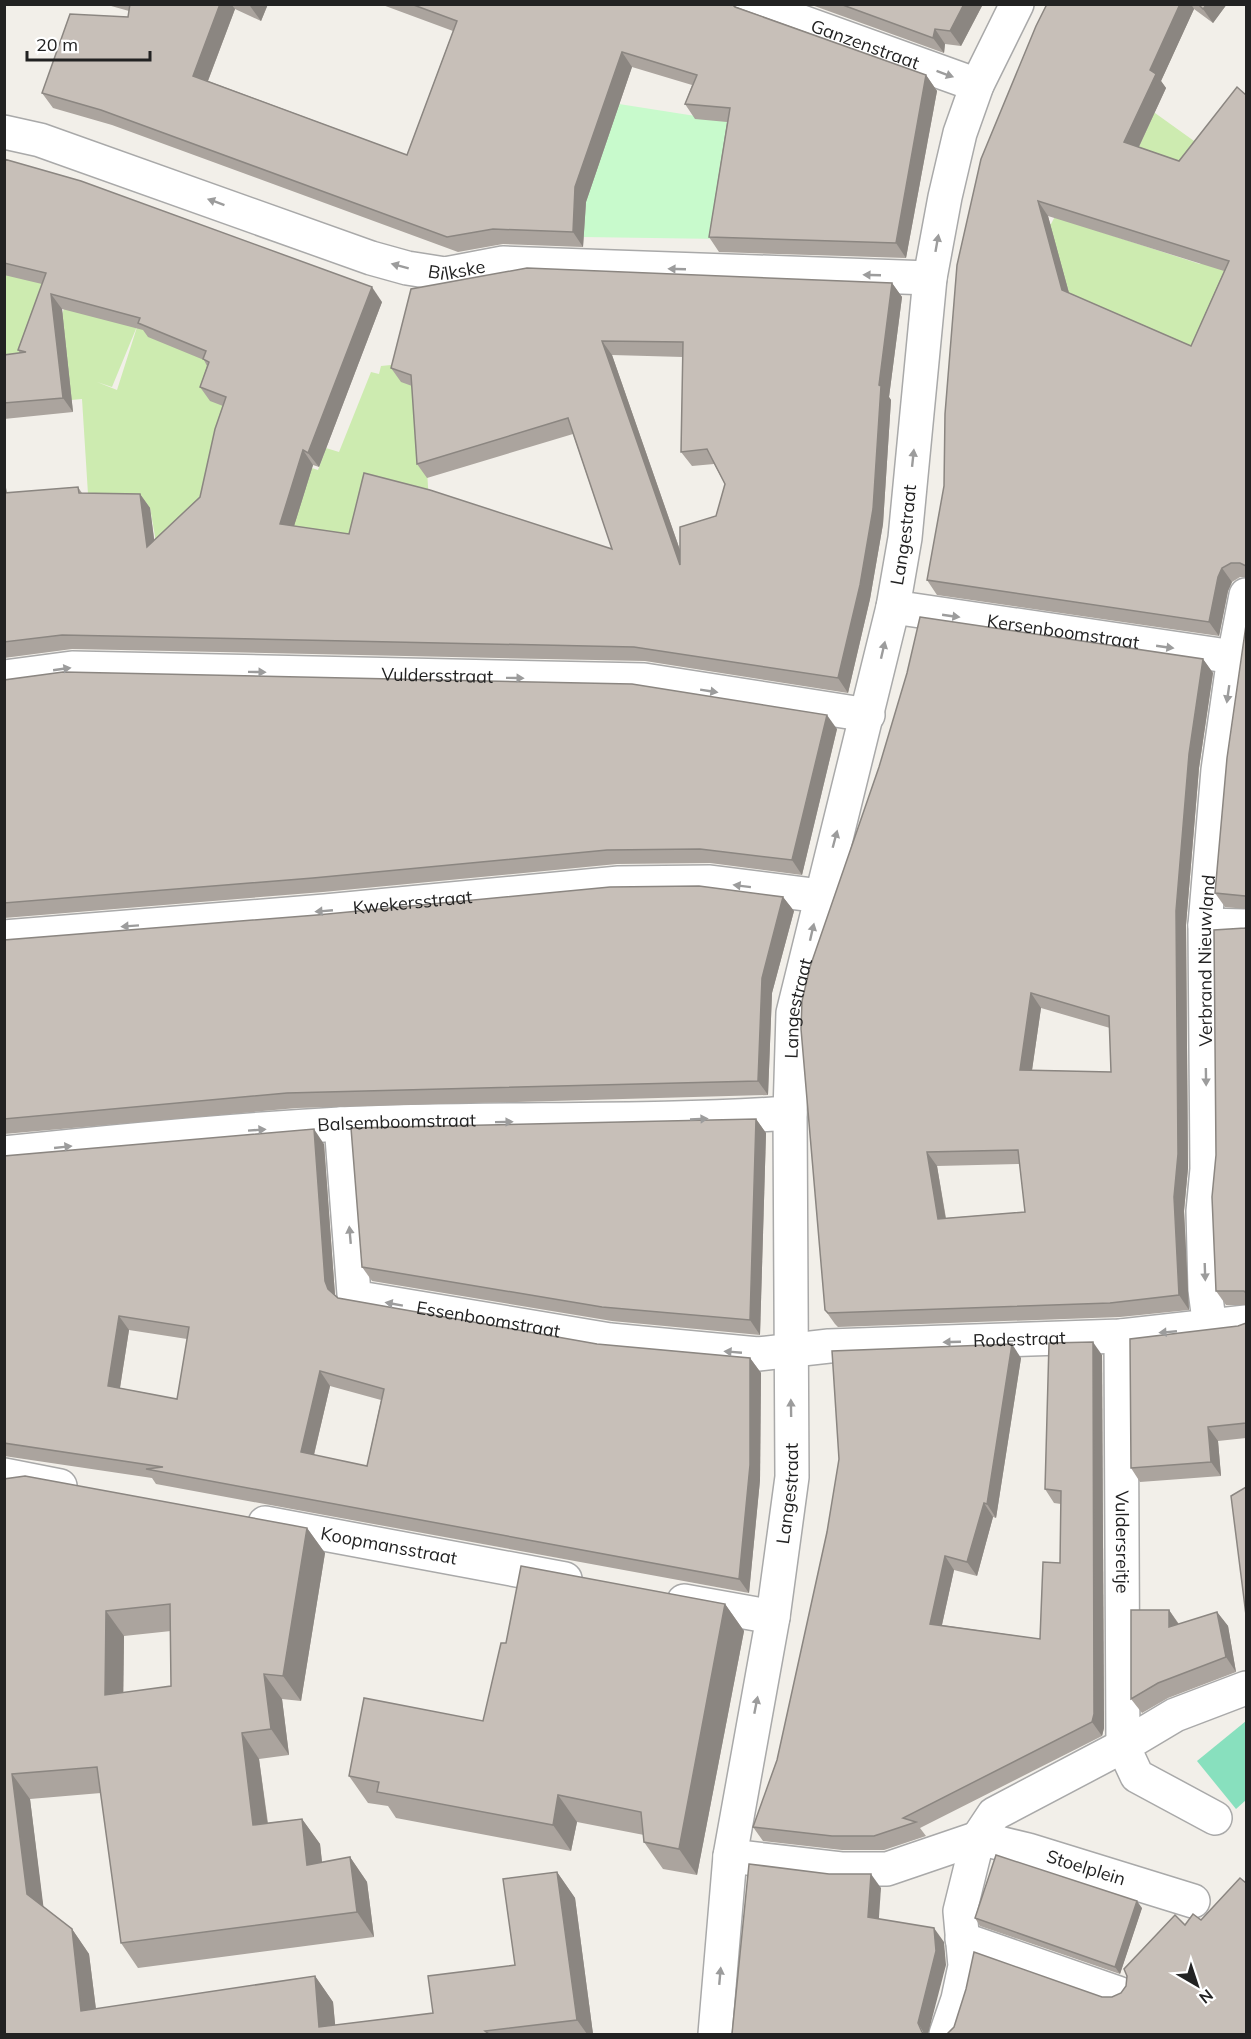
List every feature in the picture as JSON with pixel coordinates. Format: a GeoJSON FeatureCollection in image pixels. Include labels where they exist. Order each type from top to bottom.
{"type":"FeatureCollection","features":[{"type":"Feature","properties":{"kind":"street","name":"Ganzenstraat"},"geometry":{"type":"LineString","coordinates":[[752,4],[977,85]]}},
{"type":"Feature","properties":{"kind":"street","name":"Langestraat"},"geometry":{"type":"LineString","coordinates":[[715,2034],[730,1856],[773,1617],[792,1477],[790,1113],[793,1013],[820,896],[868,716],[893,608],[905,538],[930,278],[960,133],[977,85],[1017,4]]}},
{"type":"Feature","properties":{"kind":"street","name":"Bilkske"},"geometry":{"type":"LineString","coordinates":[[4,132],[40,140],[371,258],[407,268],[446,274],[503,263],[930,278]]}},
{"type":"Feature","properties":{"kind":"street","name":"Verbrand Nieuwland"},"geometry":{"type":"LineString","coordinates":[[1210,1328],[1205,1290],[1203,1211],[1208,1169],[1205,925],[1218,770],[1234,657],[1246,595]]}},
{"type":"Feature","properties":{"kind":"street","name":"Kersenboomstraat"},"geometry":{"type":"LineString","coordinates":[[893,608],[1234,657]]}},
{"type":"Feature","properties":{"kind":"street","name":"Vuldersstraat"},"geometry":{"type":"LineString","coordinates":[[4,677],[72,668],[644,680],[868,716]]}},
{"type":"Feature","properties":{"kind":"street","name":"Kwekersstraat"},"geometry":{"type":"LineString","coordinates":[[4,937],[325,911],[619,883],[710,882],[820,896]]}},
{"type":"Feature","properties":{"kind":"street"},"geometry":{"type":"LineString","coordinates":[[1205,925],[1246,926]]}},
{"type":"Feature","properties":{"kind":"street","name":"Balsemboomstraat"},"geometry":{"type":"LineString","coordinates":[[4,1153],[122,1140],[341,1124],[679,1120],[790,1113]]}},
{"type":"Feature","properties":{"kind":"street","name":"Essenboomstraat"},"geometry":{"type":"LineString","coordinates":[[341,1124],[354,1294],[359,1298],[610,1340],[758,1354],[791,1351]]}},
{"type":"Feature","properties":{"kind":"street","name":"Rodestraat"},"geometry":{"type":"LineString","coordinates":[[791,1351],[829,1346],[1121,1336],[1210,1328],[1246,1322]]}},
{"type":"Feature","properties":{"kind":"street","name":"Vuldersreitje"},"geometry":{"type":"LineString","coordinates":[[1121,1336],[1123,1746]]}},
{"type":"Feature","properties":{"kind":"street"},"geometry":{"type":"LineString","coordinates":[[4,1475],[87,1490]]}},
{"type":"Feature","properties":{"kind":"street","name":"Koopmansstraat"},"geometry":{"type":"LineString","coordinates":[[239,1518],[589,1583]]}},
{"type":"Feature","properties":{"kind":"street"},"geometry":{"type":"LineString","coordinates":[[659,1596],[773,1617]]}},
{"type":"Feature","properties":{"kind":"street"},"geometry":{"type":"LineString","coordinates":[[946,2034],[958,1999],[965,1966],[960,1911],[978,1838],[994,1814],[1123,1746],[1175,1715],[1246,1688]]}},
{"type":"Feature","properties":{"kind":"street"},"geometry":{"type":"LineString","coordinates":[[1123,1746],[1137,1776],[1215,1818]]}},
{"type":"Feature","properties":{"kind":"street"},"geometry":{"type":"LineString","coordinates":[[730,1856],[841,1869],[887,1869],[978,1838]]}},
{"type":"Feature","properties":{"kind":"street","name":"Stoelplein"},"geometry":{"type":"LineString","coordinates":[[978,1838],[1028,1850],[1193,1901]]}},
{"type":"Feature","properties":{"kind":"street"},"geometry":{"type":"LineString","coordinates":[[962,1939],[1118,1993]]}},
{"type":"Feature","properties":{"kind":"green space"},"geometry":{"type":"Polygon","coordinates":[[[1111,89],[1155,113],[1208,151],[1098,231],[1200,264],[1246,197],[1211,364],[1072,304],[1038,219],[1051,224],[1071,185],[1111,89]]]}},
{"type":"Feature","properties":{"kind":"green space"},"geometry":{"type":"Polygon","coordinates":[[[619,104],[740,123],[721,239],[583,237],[586,201],[619,104]]]}},
{"type":"Feature","properties":{"kind":"green space"},"geometry":{"type":"Polygon","coordinates":[[[38,252],[48,309],[62,314],[66,304],[205,325],[222,405],[318,470],[326,448],[339,452],[371,372],[379,374],[381,366],[420,362],[429,502],[359,549],[202,519],[167,528],[169,556],[155,555],[155,536],[150,508],[89,510],[82,399],[71,400],[68,369],[5,358],[4,271],[38,252]],[[138,324],[112,387],[97,382],[117,390],[138,324]]]}},
{"type":"Feature","properties":{"kind":"green space"},"geometry":{"type":"Polygon","coordinates":[[[1246,1721],[1246,1800],[1236,1809],[1197,1761],[1246,1721]]]}},
{"type":"Feature","properties":{"kind":"building"},"geometry":{"type":"Polygon","coordinates":[[[130,4],[220,4],[193,76],[407,155],[457,21],[411,4],[732,4],[926,75],[896,243],[709,237],[730,108],[685,104],[697,75],[622,52],[575,187],[573,232],[493,229],[447,237],[101,110],[42,93],[70,14],[128,17],[130,4]]]}},
{"type":"Feature","properties":{"kind":"building"},"geometry":{"type":"Polygon","coordinates":[[[840,4],[964,4],[950,31],[935,29],[933,38],[840,4]]]}},
{"type":"Feature","properties":{"kind":"building"},"geometry":{"type":"Polygon","coordinates":[[[1047,4],[1180,4],[1150,70],[1156,74],[1124,142],[1179,161],[1237,87],[1246,95],[1246,566],[1231,563],[1222,568],[1209,622],[927,580],[944,486],[945,414],[957,265],[981,159],[1047,4]],[[1038,201],[1062,290],[1191,346],[1229,261],[1038,201]]]}},
{"type":"Feature","properties":{"kind":"building"},"geometry":{"type":"Polygon","coordinates":[[[4,159],[81,181],[372,287],[308,453],[303,450],[280,524],[349,534],[364,473],[430,490],[612,549],[568,418],[417,464],[411,375],[391,368],[411,289],[527,268],[892,283],[879,385],[881,386],[873,509],[860,585],[838,678],[634,647],[62,635],[4,642],[4,493],[78,487],[79,493],[140,494],[147,547],[200,497],[215,429],[226,397],[200,387],[209,362],[203,359],[206,351],[138,323],[140,318],[51,294],[63,398],[4,403],[4,355],[26,352],[18,350],[46,273],[4,263],[4,159]],[[602,341],[680,565],[680,527],[716,516],[725,484],[707,449],[681,452],[683,342],[602,341]]]}},
{"type":"Feature","properties":{"kind":"building"},"geometry":{"type":"Polygon","coordinates":[[[920,617],[1203,659],[1189,754],[1176,911],[1178,1154],[1174,1197],[1179,1295],[1110,1303],[828,1313],[825,1310],[801,1029],[802,1001],[810,967],[879,767],[907,673],[920,617]],[[1031,993],[1020,1070],[1111,1072],[1109,1016],[1031,993]],[[1018,1150],[927,1152],[938,1219],[1025,1212],[1018,1150]]]}},
{"type":"Feature","properties":{"kind":"building"},"geometry":{"type":"Polygon","coordinates":[[[1246,625],[1246,897],[1215,893],[1227,758],[1246,625]]]}},
{"type":"Feature","properties":{"kind":"building"},"geometry":{"type":"Polygon","coordinates":[[[63,672],[632,684],[827,715],[792,860],[700,849],[607,850],[313,878],[4,903],[4,680],[63,672]]]}},
{"type":"Feature","properties":{"kind":"building"},"geometry":{"type":"Polygon","coordinates":[[[699,886],[783,897],[762,978],[758,1081],[287,1093],[4,1119],[4,940],[317,915],[610,887],[699,886]]]}},
{"type":"Feature","properties":{"kind":"building"},"geometry":{"type":"Polygon","coordinates":[[[1246,927],[1246,1293],[1244,1291],[1216,1291],[1212,1197],[1216,1155],[1214,930],[1246,927]]]}},
{"type":"Feature","properties":{"kind":"building"},"geometry":{"type":"Polygon","coordinates":[[[756,1119],[750,1320],[602,1307],[362,1267],[351,1128],[756,1119]]]}},
{"type":"Feature","properties":{"kind":"building"},"geometry":{"type":"Polygon","coordinates":[[[314,1129],[325,1281],[328,1289],[338,1298],[597,1344],[750,1358],[750,1465],[739,1579],[146,1469],[163,1467],[4,1443],[4,1156],[314,1129]],[[119,1316],[108,1386],[177,1399],[189,1327],[119,1316]],[[320,1371],[301,1452],[367,1466],[384,1389],[320,1371]]]}},
{"type":"Feature","properties":{"kind":"building"},"geometry":{"type":"Polygon","coordinates":[[[1246,1323],[1246,1423],[1208,1427],[1211,1462],[1131,1468],[1130,1339],[1238,1326],[1246,1323]]]}},
{"type":"Feature","properties":{"kind":"building"},"geometry":{"type":"Polygon","coordinates":[[[1093,1342],[1094,1714],[1092,1722],[903,1818],[916,1822],[874,1836],[832,1836],[753,1827],[777,1760],[827,1532],[839,1459],[832,1351],[1012,1344],[987,1504],[984,1503],[967,1562],[945,1556],[930,1624],[1040,1639],[1043,1562],[1060,1563],[1061,1491],[1045,1489],[1049,1343],[1093,1342]]]}},
{"type":"Feature","properties":{"kind":"building"},"geometry":{"type":"Polygon","coordinates":[[[25,1476],[307,1528],[283,1676],[264,1674],[271,1729],[242,1733],[253,1825],[302,1819],[307,1865],[350,1857],[357,1912],[121,1943],[97,1767],[12,1774],[27,1894],[72,1929],[81,2011],[315,1976],[319,2027],[433,2013],[428,1976],[515,1965],[503,1879],[557,1872],[577,2020],[485,2031],[489,2034],[4,2034],[4,1479],[25,1476]],[[170,1604],[106,1611],[105,1695],[171,1686],[170,1604]]]}},
{"type":"Feature","properties":{"kind":"building"},"geometry":{"type":"Polygon","coordinates":[[[1246,1487],[1246,1615],[1231,1496],[1246,1487]]]}},
{"type":"Feature","properties":{"kind":"building"},"geometry":{"type":"Polygon","coordinates":[[[521,1566],[725,1604],[679,1849],[644,1842],[641,1812],[558,1795],[553,1825],[377,1792],[379,1782],[349,1776],[364,1698],[483,1721],[501,1643],[506,1643],[521,1566]]]}},
{"type":"Feature","properties":{"kind":"building"},"geometry":{"type":"Polygon","coordinates":[[[1131,1610],[1169,1610],[1169,1627],[1217,1612],[1226,1657],[1158,1683],[1131,1699],[1131,1610]]]}},
{"type":"Feature","properties":{"kind":"building"},"geometry":{"type":"Polygon","coordinates":[[[996,1855],[1137,1901],[1115,1967],[975,1918],[996,1855]]]}},
{"type":"Feature","properties":{"kind":"building"},"geometry":{"type":"Polygon","coordinates":[[[749,1864],[829,1874],[871,1874],[868,1917],[934,1928],[936,1951],[918,2023],[925,2034],[732,2034],[749,1864]]]}},
{"type":"Feature","properties":{"kind":"building"},"geometry":{"type":"Polygon","coordinates":[[[1240,1878],[1246,1883],[1246,2034],[947,2034],[954,2027],[966,1989],[974,1952],[1102,1997],[1112,1997],[1121,1993],[1126,1986],[1127,1976],[1124,1969],[1175,1915],[1185,1925],[1193,1914],[1201,1920],[1240,1878]]]}}]}
